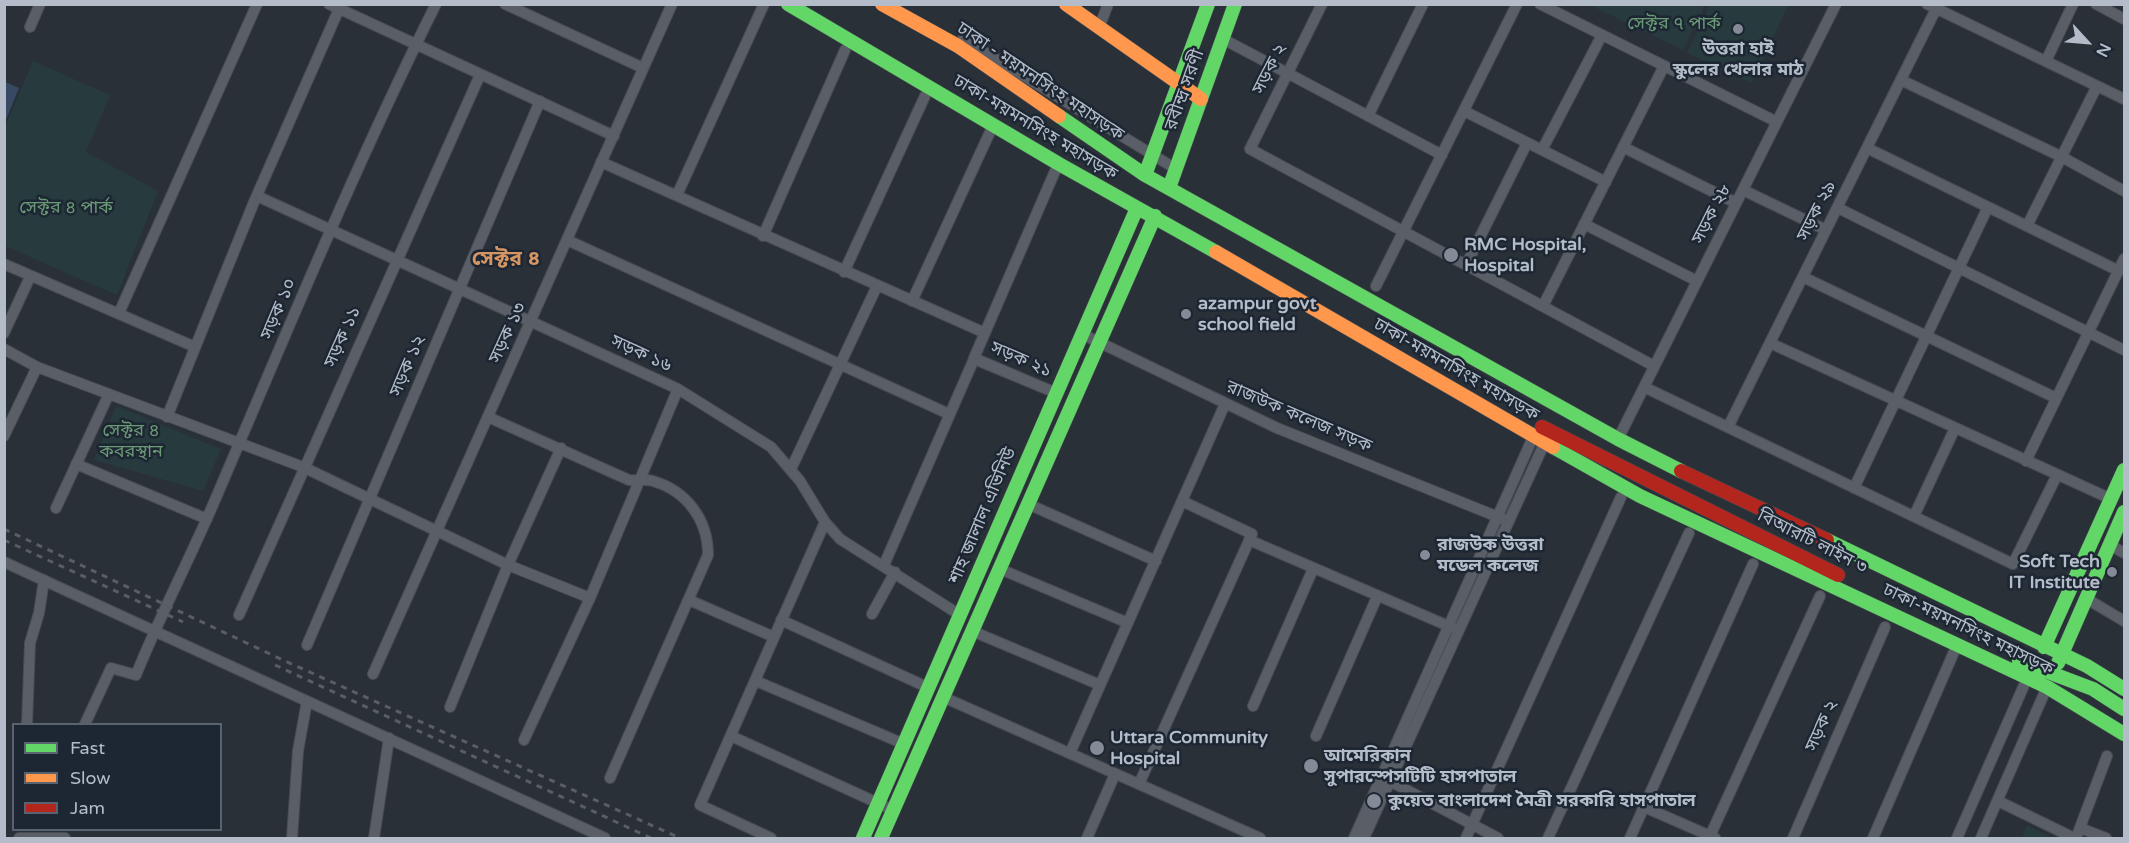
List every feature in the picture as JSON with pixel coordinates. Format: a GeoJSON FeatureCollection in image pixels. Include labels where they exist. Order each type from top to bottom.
{"type":"FeatureCollection","features":[{"type":"Feature","properties":{"kind":"main road","name":"ঢাকা-ময়মনসিংহ মহাসড়ক"},"geometry":{"type":"LineString","coordinates":[[788,4],[1137,208],[1484,398],[1540,439],[1640,496],[2047,687],[2124,734]]}},
{"type":"Feature","properties":{"kind":"main road","name":"ঢাকা - ময়মনসিংহ মহাসড়ক"},"geometry":{"type":"LineString","coordinates":[[882,4],[958,46],[1145,175]]}},
{"type":"Feature","properties":{"kind":"main road"},"geometry":{"type":"LineString","coordinates":[[1066,4],[1201,99]]}},
{"type":"Feature","properties":{"kind":"main road","name":"রবীন্দ্র সরণী"},"geometry":{"type":"LineString","coordinates":[[1145,175],[1208,4]]}},
{"type":"Feature","properties":{"kind":"main road","name":"রবীন্দ্র সরণী"},"geometry":{"type":"LineString","coordinates":[[1169,188],[1235,4]]}},
{"type":"Feature","properties":{"kind":"main road","name":"ঢাকা-ময়মনসিংহ মহাসড়ক"},"geometry":{"type":"LineString","coordinates":[[1145,175],[1618,439],[1704,483],[1872,561],[2087,666],[2124,689]]}},
{"type":"Feature","properties":{"kind":"main road","name":"শাহ জালাল এভিনিউ"},"geometry":{"type":"LineString","coordinates":[[863,838],[1137,208]]}},
{"type":"Feature","properties":{"kind":"main road","name":"শাহ জালাল এভিনিউ"},"geometry":{"type":"LineString","coordinates":[[881,838],[1155,216]]}},
{"type":"Feature","properties":{"kind":"main road","name":"বিআরটি লাইন ৩"},"geometry":{"type":"LineString","coordinates":[[1484,398],[1974,645],[2092,689],[2124,709]]}},
{"type":"Feature","properties":{"kind":"main road"},"geometry":{"type":"LineString","coordinates":[[2044,647],[2124,470]]}},
{"type":"Feature","properties":{"kind":"main road"},"geometry":{"type":"LineString","coordinates":[[2047,687],[2124,512]]}},
{"type":"Feature","properties":{"kind":"street"},"geometry":{"type":"LineString","coordinates":[[30,27],[40,4]]}},
{"type":"Feature","properties":{"kind":"street"},"geometry":{"type":"LineString","coordinates":[[119,313],[257,4]]}},
{"type":"Feature","properties":{"kind":"street","name":"সড়ক ১০"},"geometry":{"type":"LineString","coordinates":[[85,723],[111,668],[136,675],[154,631],[207,519],[332,229],[436,4]]}},
{"type":"Feature","properties":{"kind":"street"},"geometry":{"type":"LineString","coordinates":[[506,4],[530,10],[642,68]]}},
{"type":"Feature","properties":{"kind":"street","name":"সড়ক ১৩"},"geometry":{"type":"LineString","coordinates":[[373,674],[672,4]]}},
{"type":"Feature","properties":{"kind":"street"},"geometry":{"type":"LineString","coordinates":[[677,195],[764,4]]}},
{"type":"Feature","properties":{"kind":"street"},"geometry":{"type":"LineString","coordinates":[[903,4],[1012,67],[1176,169]]}},
{"type":"Feature","properties":{"kind":"street"},"geometry":{"type":"LineString","coordinates":[[1099,28],[1108,4]]}},
{"type":"Feature","properties":{"kind":"street","name":"সড়ক ২"},"geometry":{"type":"LineString","coordinates":[[1322,4],[1250,149],[1403,231]]}},
{"type":"Feature","properties":{"kind":"street"},"geometry":{"type":"LineString","coordinates":[[1368,116],[1423,4]]}},
{"type":"Feature","properties":{"kind":"street"},"geometry":{"type":"LineString","coordinates":[[1376,286],[1517,4]]}},
{"type":"Feature","properties":{"kind":"street"},"geometry":{"type":"LineString","coordinates":[[1540,4],[1777,122]]}},
{"type":"Feature","properties":{"kind":"street","name":"সড়ক ২৮"},"geometry":{"type":"LineString","coordinates":[[1618,439],[1836,4]]}},
{"type":"Feature","properties":{"kind":"street"},"geometry":{"type":"LineString","coordinates":[[2046,61],[2073,4]]}},
{"type":"Feature","properties":{"kind":"street"},"geometry":{"type":"LineString","coordinates":[[2096,4],[2124,18]]}},
{"type":"Feature","properties":{"kind":"street"},"geometry":{"type":"LineString","coordinates":[[167,417],[334,7],[614,136]]}},
{"type":"Feature","properties":{"kind":"street"},"geometry":{"type":"LineString","coordinates":[[1931,7],[2124,99]]}},
{"type":"Feature","properties":{"kind":"street","name":"সড়ক ২৯"},"geometry":{"type":"LineString","coordinates":[[1728,428],[1901,80],[1931,7]]}},
{"type":"Feature","properties":{"kind":"street"},"geometry":{"type":"LineString","coordinates":[[1542,150],[1602,35]]}},
{"type":"Feature","properties":{"kind":"street"},"geometry":{"type":"LineString","coordinates":[[1223,39],[1442,155]]}},
{"type":"Feature","properties":{"kind":"street"},"geometry":{"type":"LineString","coordinates":[[763,236],[845,50]]}},
{"type":"Feature","properties":{"kind":"street"},"geometry":{"type":"LineString","coordinates":[[1543,306],[1664,66]]}},
{"type":"Feature","properties":{"kind":"street","name":"সড়ক ১১"},"geometry":{"type":"LineString","coordinates":[[239,615],[303,467],[480,75]]}},
{"type":"Feature","properties":{"kind":"street"},"geometry":{"type":"LineString","coordinates":[[1901,80],[2060,156],[2124,191]]}},
{"type":"Feature","properties":{"kind":"street"},"geometry":{"type":"LineString","coordinates":[[2027,226],[2097,86]]}},
{"type":"Feature","properties":{"kind":"street"},"geometry":{"type":"LineString","coordinates":[[844,272],[925,96]]}},
{"type":"Feature","properties":{"kind":"street","name":"সড়ক ১২"},"geometry":{"type":"LineString","coordinates":[[306,645],[540,101]]}},
{"type":"Feature","properties":{"kind":"street"},"geometry":{"type":"LineString","coordinates":[[1464,111],[1606,182]]}},
{"type":"Feature","properties":{"kind":"street"},"geometry":{"type":"LineString","coordinates":[[912,301],[990,132]]}},
{"type":"Feature","properties":{"kind":"street"},"geometry":{"type":"LineString","coordinates":[[1466,265],[1527,143]]}},
{"type":"Feature","properties":{"kind":"street"},"geometry":{"type":"LineString","coordinates":[[1623,147],[1736,203]]}},
{"type":"Feature","properties":{"kind":"street"},"geometry":{"type":"LineString","coordinates":[[1867,148],[2118,271]]}},
{"type":"Feature","properties":{"kind":"street"},"geometry":{"type":"LineString","coordinates":[[602,162],[763,236],[985,333]]}},
{"type":"Feature","properties":{"kind":"street","name":"সড়ক ২১"},"geometry":{"type":"LineString","coordinates":[[1056,170],[974,358],[1056,393]]}},
{"type":"Feature","properties":{"kind":"street"},"geometry":{"type":"LineString","coordinates":[[1743,190],[1826,230]]}},
{"type":"Feature","properties":{"kind":"street","name":"সড়ক ১৬"},"geometry":{"type":"LineString","coordinates":[[257,196],[678,389],[763,440],[790,469],[825,522],[840,539],[960,615]]}},
{"type":"Feature","properties":{"kind":"street"},"geometry":{"type":"LineString","coordinates":[[1838,207],[2124,350]]}},
{"type":"Feature","properties":{"kind":"street"},"geometry":{"type":"LineString","coordinates":[[1854,488],[1988,207]]}},
{"type":"Feature","properties":{"kind":"street"},"geometry":{"type":"LineString","coordinates":[[1584,224],[1697,281]]}},
{"type":"Feature","properties":{"kind":"street"},"geometry":{"type":"LineString","coordinates":[[1403,231],[1654,366]]}},
{"type":"Feature","properties":{"kind":"street"},"geometry":{"type":"LineString","coordinates":[[567,240],[949,414]]}},
{"type":"Feature","properties":{"kind":"street"},"geometry":{"type":"LineString","coordinates":[[2026,461],[2124,259]]}},
{"type":"Feature","properties":{"kind":"street"},"geometry":{"type":"LineString","coordinates":[[4,264],[195,347]]}},
{"type":"Feature","properties":{"kind":"street"},"geometry":{"type":"LineString","coordinates":[[4,333],[30,277]]}},
{"type":"Feature","properties":{"kind":"street"},"geometry":{"type":"LineString","coordinates":[[1803,277],[2056,398]]}},
{"type":"Feature","properties":{"kind":"street"},"geometry":{"type":"LineString","coordinates":[[790,469],[841,366],[877,286]]}},
{"type":"Feature","properties":{"kind":"street","name":"রাজউক কলেজ সড়ক"},"geometry":{"type":"LineString","coordinates":[[1082,334],[1277,428],[1503,519]]}},
{"type":"Feature","properties":{"kind":"street"},"geometry":{"type":"LineString","coordinates":[[1770,343],[2111,499]]}},
{"type":"Feature","properties":{"kind":"street"},"geometry":{"type":"LineString","coordinates":[[4,350],[37,367],[303,467],[508,565],[590,598]]}},
{"type":"Feature","properties":{"kind":"street","name":"সড়ক ২১"},"geometry":{"type":"LineString","coordinates":[[884,565],[974,358],[1025,380]]}},
{"type":"Feature","properties":{"kind":"street"},"geometry":{"type":"LineString","coordinates":[[4,436],[37,367]]}},
{"type":"Feature","properties":{"kind":"street"},"geometry":{"type":"LineString","coordinates":[[1644,387],[2013,564],[2057,475]]}},
{"type":"Feature","properties":{"kind":"street"},"geometry":{"type":"LineString","coordinates":[[524,740],[590,598],[678,389]]}},
{"type":"Feature","properties":{"kind":"street"},"geometry":{"type":"LineString","coordinates":[[56,508],[109,394]]}},
{"type":"Feature","properties":{"kind":"street"},"geometry":{"type":"LineString","coordinates":[[1070,753],[1225,404]]}},
{"type":"Feature","properties":{"kind":"street"},"geometry":{"type":"LineString","coordinates":[[488,417],[629,480],[652,480],[678,493],[691,504],[705,529],[708,555],[610,778]]}},
{"type":"Feature","properties":{"kind":"street"},"geometry":{"type":"LineString","coordinates":[[1914,516],[1955,428]]}},
{"type":"Feature","properties":{"kind":"street"},"geometry":{"type":"LineString","coordinates":[[1354,838],[1385,779],[1540,439]]}},
{"type":"Feature","properties":{"kind":"street"},"geometry":{"type":"LineString","coordinates":[[450,707],[508,565],[561,448]]}},
{"type":"Feature","properties":{"kind":"street"},"geometry":{"type":"LineString","coordinates":[[76,464],[207,519]]}},
{"type":"Feature","properties":{"kind":"street"},"geometry":{"type":"LineString","coordinates":[[1466,838],[1621,497]]}},
{"type":"Feature","properties":{"kind":"street"},"geometry":{"type":"LineString","coordinates":[[1138,784],[1252,534],[1182,501]]}},
{"type":"Feature","properties":{"kind":"street"},"geometry":{"type":"LineString","coordinates":[[1028,504],[1156,561]]}},
{"type":"Feature","properties":{"kind":"street"},"geometry":{"type":"LineString","coordinates":[[771,838],[700,806],[825,522]]}},
{"type":"Feature","properties":{"kind":"street"},"geometry":{"type":"LineString","coordinates":[[1548,838],[1689,533]]}},
{"type":"Feature","properties":{"kind":"street"},"geometry":{"type":"LineString","coordinates":[[1249,540],[1453,628]]}},
{"type":"Feature","properties":{"kind":"street"},"geometry":{"type":"LineString","coordinates":[[2110,545],[2124,553]]}},
{"type":"Feature","properties":{"kind":"street"},"geometry":{"type":"LineString","coordinates":[[4,562],[389,738],[584,834],[605,838]]}},
{"type":"Feature","properties":{"kind":"street"},"geometry":{"type":"LineString","coordinates":[[1630,838],[1753,564]]}},
{"type":"Feature","properties":{"kind":"street"},"geometry":{"type":"LineString","coordinates":[[1000,569],[1128,623]]}},
{"type":"Feature","properties":{"kind":"street"},"geometry":{"type":"LineString","coordinates":[[1253,706],[1313,569]]}},
{"type":"Feature","properties":{"kind":"street"},"geometry":{"type":"LineString","coordinates":[[872,614],[895,572]]}},
{"type":"Feature","properties":{"kind":"street"},"geometry":{"type":"LineString","coordinates":[[27,723],[30,644],[45,580]]}},
{"type":"Feature","properties":{"kind":"street"},"geometry":{"type":"LineString","coordinates":[[1644,807],[1712,837],[1820,596]]}},
{"type":"Feature","properties":{"kind":"street"},"geometry":{"type":"LineString","coordinates":[[1316,736],[1377,597]]}},
{"type":"Feature","properties":{"kind":"street"},"geometry":{"type":"LineString","coordinates":[[2086,599],[2124,621]]}},
{"type":"Feature","properties":{"kind":"street"},"geometry":{"type":"LineString","coordinates":[[689,600],[774,637]]}},
{"type":"Feature","properties":{"kind":"street"},"geometry":{"type":"LineString","coordinates":[[781,620],[929,687]]}},
{"type":"Feature","properties":{"kind":"street","name":"সড়ক ২"},"geometry":{"type":"LineString","coordinates":[[1793,838],[1885,627]]}},
{"type":"Feature","properties":{"kind":"street"},"geometry":{"type":"LineString","coordinates":[[972,631],[1101,685]]}},
{"type":"Feature","properties":{"kind":"street"},"geometry":{"type":"LineString","coordinates":[[1873,838],[1957,645]]}},
{"type":"Feature","properties":{"kind":"street"},"geometry":{"type":"LineString","coordinates":[[1957,838],[2021,689],[2044,647]]}},
{"type":"Feature","properties":{"kind":"street"},"geometry":{"type":"LineString","coordinates":[[756,681],[904,744]]}},
{"type":"Feature","properties":{"kind":"street"},"geometry":{"type":"LineString","coordinates":[[1981,838],[2047,687]]}},
{"type":"Feature","properties":{"kind":"street"},"geometry":{"type":"LineString","coordinates":[[943,697],[1260,838]]}},
{"type":"Feature","properties":{"kind":"street"},"geometry":{"type":"LineString","coordinates":[[292,838],[297,751],[307,701]]}},
{"type":"Feature","properties":{"kind":"street"},"geometry":{"type":"LineString","coordinates":[[731,736],[893,810]]}},
{"type":"Feature","properties":{"kind":"street"},"geometry":{"type":"LineString","coordinates":[[374,838],[389,738]]}},
{"type":"Feature","properties":{"kind":"street"},"geometry":{"type":"LineString","coordinates":[[2077,835],[2107,756]]}},
{"type":"Feature","properties":{"kind":"street"},"geometry":{"type":"LineString","coordinates":[[1087,838],[1115,774]]}},
{"type":"Feature","properties":{"kind":"street"},"geometry":{"type":"LineString","coordinates":[[1385,779],[1498,838]]}},
{"type":"Feature","properties":{"kind":"street"},"geometry":{"type":"LineString","coordinates":[[1364,838],[1385,779]]}},
{"type":"Feature","properties":{"kind":"street"},"geometry":{"type":"LineString","coordinates":[[1998,801],[2077,835],[2106,838]]}},
{"type":"Feature","properties":{"kind":"street"},"geometry":{"type":"LineString","coordinates":[[21,836],[65,838]]}},
{"type":"Feature","properties":{"kind":"green space","name":"সেক্টর ৭ পার্ক"},"geometry":{"type":"Polygon","coordinates":[[[1595,4],[1705,5],[1683,50],[1594,7],[1595,4]]]}},
{"type":"Feature","properties":{"kind":"green space","name":"উত্তরা হাই স্কুলের খেলার মাঠ"},"geometry":{"type":"Polygon","coordinates":[[[1710,5],[1788,5],[1752,83],[1687,53],[1710,5]]]}},
{"type":"Feature","properties":{"kind":"green space","name":"সেক্টর ৪ পার্ক"},"geometry":{"type":"Polygon","coordinates":[[[33,61],[110,95],[86,152],[158,191],[117,295],[5,246],[5,127],[33,61]]]}},
{"type":"Feature","properties":{"kind":"green space","name":"সেক্টর ৪ কবরস্থান"},"geometry":{"type":"Polygon","coordinates":[[[116,406],[221,449],[203,491],[94,460],[116,406]]]}},
{"type":"Feature","properties":{"kind":"green space"},"geometry":{"type":"Polygon","coordinates":[[[2027,825],[2052,838],[2022,838],[2027,825]]]}},
{"type":"Feature","properties":{"kind":"water"},"geometry":{"type":"Polygon","coordinates":[[[5,82],[19,88],[5,122],[5,82]]]}},
{"type":"Feature","properties":{"kind":"railway"},"geometry":{"type":"LineString","coordinates":[[4,529],[285,661],[680,838]]}},
{"type":"Feature","properties":{"kind":"railway"},"geometry":{"type":"LineString","coordinates":[[4,540],[183,622]]}},
{"type":"Feature","properties":{"kind":"railway"},"geometry":{"type":"LineString","coordinates":[[275,665],[651,838]]}},
{"type":"Feature","properties":{"kind":"traffic: fast"},"geometry":{"type":"LineString","coordinates":[[788,4],[1059,164],[1216,252]]}},
{"type":"Feature","properties":{"kind":"traffic: fast"},"geometry":{"type":"LineString","coordinates":[[1145,175],[1208,4]]}},
{"type":"Feature","properties":{"kind":"traffic: fast"},"geometry":{"type":"LineString","coordinates":[[1169,188],[1235,4]]}},
{"type":"Feature","properties":{"kind":"traffic: fast"},"geometry":{"type":"LineString","coordinates":[[1059,116],[1145,175],[1618,439],[1681,471]]}},
{"type":"Feature","properties":{"kind":"traffic: fast"},"geometry":{"type":"LineString","coordinates":[[863,838],[1137,208]]}},
{"type":"Feature","properties":{"kind":"traffic: fast"},"geometry":{"type":"LineString","coordinates":[[881,838],[1155,216]]}},
{"type":"Feature","properties":{"kind":"traffic: fast"},"geometry":{"type":"LineString","coordinates":[[1553,447],[1640,496],[2047,687],[2124,734]]}},
{"type":"Feature","properties":{"kind":"traffic: fast"},"geometry":{"type":"LineString","coordinates":[[2044,647],[2124,470]]}},
{"type":"Feature","properties":{"kind":"traffic: fast"},"geometry":{"type":"LineString","coordinates":[[2058,663],[2124,512]]}},
{"type":"Feature","properties":{"kind":"traffic: fast"},"geometry":{"type":"LineString","coordinates":[[1827,540],[2087,666],[2124,689]]}},
{"type":"Feature","properties":{"kind":"traffic: fast"},"geometry":{"type":"LineString","coordinates":[[2019,661],[2093,689],[2124,709]]}},
{"type":"Feature","properties":{"kind":"traffic: slow"},"geometry":{"type":"LineString","coordinates":[[882,4],[958,46],[1059,116]]}},
{"type":"Feature","properties":{"kind":"traffic: slow"},"geometry":{"type":"LineString","coordinates":[[1066,4],[1201,99]]}},
{"type":"Feature","properties":{"kind":"traffic: slow"},"geometry":{"type":"LineString","coordinates":[[1216,252],[1553,447]]}},
{"type":"Feature","properties":{"kind":"traffic: jam"},"geometry":{"type":"LineString","coordinates":[[1542,427],[1838,575]]}},
{"type":"Feature","properties":{"kind":"traffic: jam"},"geometry":{"type":"LineString","coordinates":[[1681,471],[1827,540]]}},
{"type":"Feature","properties":{"kind":"place","name":"উত্তরা হাই স্কুলের খেলার মাঠ"},"geometry":{"type":"Point","coordinates":[1738,29]}},
{"type":"Feature","properties":{"kind":"place","name":"RMC Hospital, Hospital"},"geometry":{"type":"Point","coordinates":[1451,255]}},
{"type":"Feature","properties":{"kind":"place","name":"azampur govt school field"},"geometry":{"type":"Point","coordinates":[1186,314]}},
{"type":"Feature","properties":{"kind":"place","name":"রাজউক উত্তরা মডেল কলেজ"},"geometry":{"type":"Point","coordinates":[1425,555]}},
{"type":"Feature","properties":{"kind":"place","name":"Soft Tech IT Institute"},"geometry":{"type":"Point","coordinates":[2112,572]}},
{"type":"Feature","properties":{"kind":"place","name":"Uttara Community Hospital"},"geometry":{"type":"Point","coordinates":[1097,748]}},
{"type":"Feature","properties":{"kind":"place","name":"আমেরিকান সুপারস্পেসটিটি হাসপাতাল"},"geometry":{"type":"Point","coordinates":[1311,766]}},
{"type":"Feature","properties":{"kind":"place","name":"কুয়েত বাংলাদেশ মৈত্রী সরকারি হাসপাতাল"},"geometry":{"type":"Point","coordinates":[1374,801]}},
{"type":"Feature","properties":{"kind":"district","name":"সেক্টর ৪"},"geometry":{"type":"Point","coordinates":[506,259]}}]}
